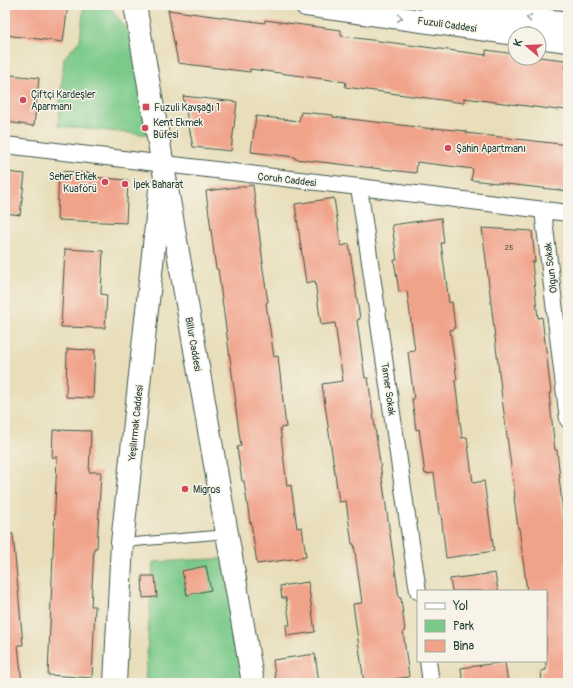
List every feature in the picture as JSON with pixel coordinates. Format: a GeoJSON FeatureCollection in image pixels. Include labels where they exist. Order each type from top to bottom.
{"type":"FeatureCollection","features":[{"type":"Feature","properties":{"kind":"street","name":"Billur Caddesi"},"geometry":{"type":"LineString","coordinates":[[135,5],[253,683]]}},
{"type":"Feature","properties":{"kind":"street","name":"Fuzuli Caddesi"},"geometry":{"type":"LineString","coordinates":[[306,5],[507,33]]}},
{"type":"Feature","properties":{"kind":"street","name":"Fuzuli Caddesi"},"geometry":{"type":"LineString","coordinates":[[431,5],[568,23]]}},
{"type":"Feature","properties":{"kind":"street"},"geometry":{"type":"LineString","coordinates":[[547,38],[568,41]]}},
{"type":"Feature","properties":{"kind":"street","name":"Çoruh Caddesi"},"geometry":{"type":"LineString","coordinates":[[5,145],[568,213]]}},
{"type":"Feature","properties":{"kind":"street","name":"Yeşilırmak Caddesi"},"geometry":{"type":"LineString","coordinates":[[115,683],[122,543],[163,164]]}},
{"type":"Feature","properties":{"kind":"street","name":"Tamer Sokak"},"geometry":{"type":"LineString","coordinates":[[359,187],[418,590]]}},
{"type":"Feature","properties":{"kind":"street","name":"Olgun Sokak"},"geometry":{"type":"LineString","coordinates":[[543,211],[568,420]]}},
{"type":"Feature","properties":{"kind":"street"},"geometry":{"type":"LineString","coordinates":[[428,662],[432,683]]}},
{"type":"Feature","properties":{"kind":"lane"},"geometry":{"type":"LineString","coordinates":[[122,543],[227,534]]}},
{"type":"Feature","properties":{"kind":"green space"},"geometry":{"type":"Polygon","coordinates":[[[84,5],[108,5],[143,50],[151,135],[58,126],[64,58],[80,40],[84,5]]]}},
{"type":"Feature","properties":{"kind":"green space"},"geometry":{"type":"Polygon","coordinates":[[[234,558],[254,683],[145,683],[153,562],[234,558]]]}},
{"type":"Feature","properties":{"kind":"building"},"geometry":{"type":"Polygon","coordinates":[[[5,5],[68,5],[63,42],[5,35],[5,5]]]}},
{"type":"Feature","properties":{"kind":"building"},"geometry":{"type":"Polygon","coordinates":[[[168,10],[265,23],[265,20],[341,30],[341,36],[486,55],[486,50],[507,53],[507,66],[547,66],[547,58],[565,60],[564,68],[568,68],[568,110],[464,98],[464,103],[345,87],[346,82],[250,69],[250,72],[178,63],[168,10]]]}},
{"type":"Feature","properties":{"kind":"building","name":"Çiftçi Kardeşler Aparmanı"},"geometry":{"type":"Polygon","coordinates":[[[11,75],[39,78],[34,126],[6,122],[11,75]]]}},
{"type":"Feature","properties":{"kind":"building"},"geometry":{"type":"Polygon","coordinates":[[[183,96],[237,102],[231,151],[193,147],[183,96]]]}},
{"type":"Feature","properties":{"kind":"building"},"geometry":{"type":"Polygon","coordinates":[[[301,112],[434,129],[466,131],[466,133],[568,145],[568,191],[471,180],[473,169],[417,162],[416,173],[295,159],[295,157],[251,152],[256,116],[299,121],[301,112]]]}},
{"type":"Feature","properties":{"kind":"building"},"geometry":{"type":"Polygon","coordinates":[[[59,171],[90,173],[89,177],[128,180],[126,223],[57,220],[59,171]]]}},
{"type":"Feature","properties":{"kind":"building"},"geometry":{"type":"Polygon","coordinates":[[[5,172],[25,174],[20,215],[5,213],[5,172]]]}},
{"type":"Feature","properties":{"kind":"building"},"geometry":{"type":"Polygon","coordinates":[[[253,185],[268,302],[266,303],[274,357],[278,356],[286,427],[280,428],[287,486],[291,485],[297,528],[302,527],[306,557],[257,564],[237,447],[241,446],[236,403],[206,191],[253,185]]]}},
{"type":"Feature","properties":{"kind":"building"},"geometry":{"type":"Polygon","coordinates":[[[334,198],[341,246],[349,244],[360,319],[357,320],[365,378],[368,378],[399,598],[401,598],[405,631],[403,631],[409,677],[368,683],[364,683],[353,604],[362,603],[354,544],[352,544],[346,501],[339,502],[322,384],[343,381],[335,323],[321,325],[315,281],[306,283],[295,204],[334,198]]]}},
{"type":"Feature","properties":{"kind":"building"},"geometry":{"type":"Polygon","coordinates":[[[441,218],[444,243],[441,243],[449,303],[452,302],[455,329],[450,330],[457,380],[455,380],[462,438],[467,437],[473,483],[484,481],[494,551],[446,558],[434,473],[425,474],[419,429],[416,430],[408,352],[415,351],[407,291],[399,292],[394,260],[397,260],[392,225],[441,218]]]}},
{"type":"Feature","properties":{"kind":"building"},"geometry":{"type":"Polygon","coordinates":[[[482,228],[532,231],[535,262],[532,262],[538,318],[542,317],[551,393],[549,393],[555,450],[557,450],[559,478],[568,546],[568,683],[542,683],[541,671],[546,670],[547,662],[547,590],[527,590],[482,228]]]}},
{"type":"Feature","properties":{"kind":"building"},"geometry":{"type":"Polygon","coordinates":[[[65,249],[103,251],[101,294],[107,295],[105,328],[61,327],[65,249]]]}},
{"type":"Feature","properties":{"kind":"building"},"geometry":{"type":"Polygon","coordinates":[[[67,349],[95,350],[93,398],[66,397],[67,349]]]}},
{"type":"Feature","properties":{"kind":"building"},"geometry":{"type":"Polygon","coordinates":[[[53,430],[91,431],[89,472],[101,472],[97,548],[94,548],[91,606],[95,606],[92,678],[48,675],[57,457],[52,457],[53,430]]]}},
{"type":"Feature","properties":{"kind":"building"},"geometry":{"type":"Polygon","coordinates":[[[5,534],[13,534],[23,645],[18,645],[22,683],[5,683],[5,534]]]}},
{"type":"Feature","properties":{"kind":"building"},"geometry":{"type":"Polygon","coordinates":[[[206,566],[211,590],[187,595],[182,571],[206,566]]]}},
{"type":"Feature","properties":{"kind":"building"},"geometry":{"type":"Polygon","coordinates":[[[495,573],[498,590],[452,590],[450,579],[495,573]]]}},
{"type":"Feature","properties":{"kind":"building"},"geometry":{"type":"Polygon","coordinates":[[[142,576],[155,576],[157,597],[143,598],[142,576]]]}},
{"type":"Feature","properties":{"kind":"building"},"geometry":{"type":"Polygon","coordinates":[[[308,582],[315,632],[287,636],[286,625],[290,625],[286,598],[282,598],[280,586],[308,582]]]}},
{"type":"Feature","properties":{"kind":"building"},"geometry":{"type":"Polygon","coordinates":[[[315,654],[319,683],[276,683],[273,660],[315,654]]]}},
{"type":"Feature","properties":{"kind":"building"},"geometry":{"type":"Polygon","coordinates":[[[505,662],[508,683],[463,683],[461,668],[505,662]]]}},
{"type":"Feature","properties":{"kind":"place","name":"Çiftçi Kardeşler Aparmanı"},"geometry":{"type":"Point","coordinates":[23,100]}},
{"type":"Feature","properties":{"kind":"place","name":"Fuzuli Kavşağı 1"},"geometry":{"type":"Point","coordinates":[146,107]}},
{"type":"Feature","properties":{"kind":"place","name":"Kent Ekmek Büfesi"},"geometry":{"type":"Point","coordinates":[145,128]}},
{"type":"Feature","properties":{"kind":"place","name":"Şahin Apartmanı"},"geometry":{"type":"Point","coordinates":[448,148]}},
{"type":"Feature","properties":{"kind":"place","name":"Seher Erkek Kuaförü"},"geometry":{"type":"Point","coordinates":[105,182]}},
{"type":"Feature","properties":{"kind":"place","name":"İpek Baharat"},"geometry":{"type":"Point","coordinates":[125,184]}},
{"type":"Feature","properties":{"kind":"place","name":"Migros"},"geometry":{"type":"Point","coordinates":[185,489]}}]}
